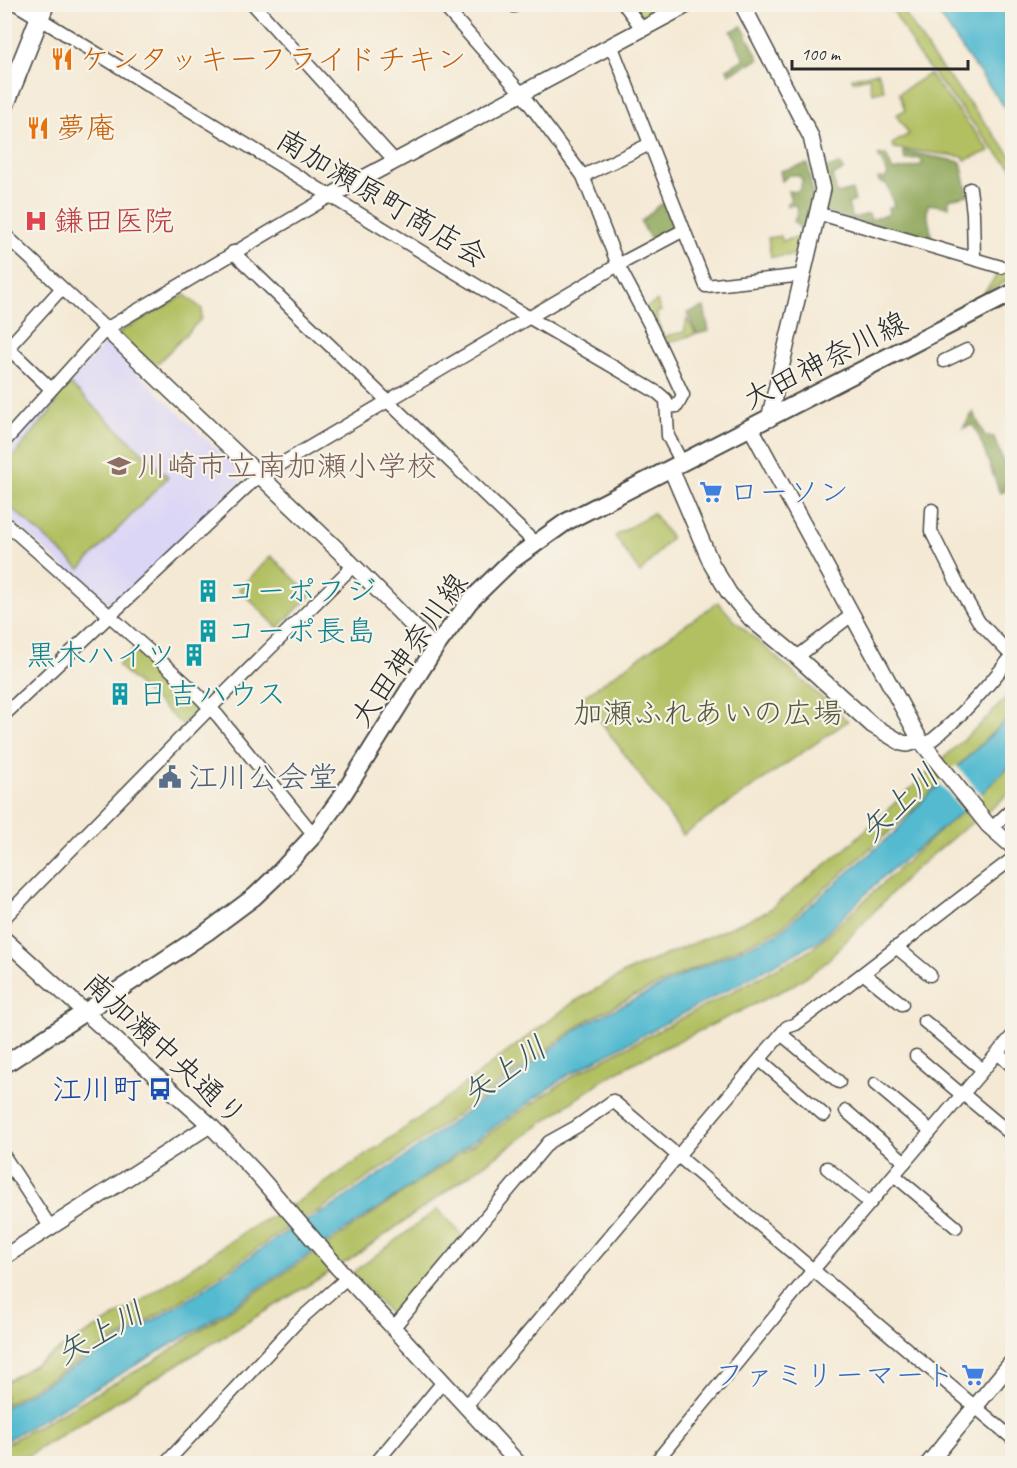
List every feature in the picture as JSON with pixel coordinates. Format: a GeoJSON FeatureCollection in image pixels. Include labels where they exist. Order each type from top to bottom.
{"type":"FeatureCollection","features":[{"type":"Feature","properties":{"kind":"main road"},"geometry":{"type":"LineString","coordinates":[[4,107],[42,12]]}},
{"type":"Feature","properties":{"kind":"main road","name":"大田神奈川線"},"geometry":{"type":"LineString","coordinates":[[4,1065],[207,932],[254,897],[274,878],[314,835],[344,793],[435,648],[470,601],[511,561],[566,522],[1012,293]]}},
{"type":"Feature","properties":{"kind":"street","name":"南加瀬原町商店会"},"geometry":{"type":"LineString","coordinates":[[16,4],[42,12],[330,196],[658,393],[666,400],[668,407]]}},
{"type":"Feature","properties":{"kind":"street"},"geometry":{"type":"LineString","coordinates":[[253,4],[395,162]]}},
{"type":"Feature","properties":{"kind":"street"},"geometry":{"type":"LineString","coordinates":[[442,4],[522,94],[583,176],[618,265],[683,395],[677,406],[668,407],[668,436],[712,565],[729,593],[751,619],[872,725],[902,743],[925,746],[976,697],[1012,656],[979,622],[960,589],[931,531],[932,510]]}},
{"type":"Feature","properties":{"kind":"street"},"geometry":{"type":"LineString","coordinates":[[513,4],[519,4]]}},
{"type":"Feature","properties":{"kind":"street"},"geometry":{"type":"LineString","coordinates":[[624,4],[643,30]]}},
{"type":"Feature","properties":{"kind":"street"},"geometry":{"type":"LineString","coordinates":[[4,442],[106,329],[330,196],[689,4]]}},
{"type":"Feature","properties":{"kind":"street"},"geometry":{"type":"LineString","coordinates":[[742,4],[811,137],[823,189],[769,419]]}},
{"type":"Feature","properties":{"kind":"street"},"geometry":{"type":"LineString","coordinates":[[612,47],[706,286],[802,275]]}},
{"type":"Feature","properties":{"kind":"street"},"geometry":{"type":"LineString","coordinates":[[583,176],[650,144]]}},
{"type":"Feature","properties":{"kind":"street"},"geometry":{"type":"LineString","coordinates":[[970,189],[974,259]]}},
{"type":"Feature","properties":{"kind":"street"},"geometry":{"type":"LineString","coordinates":[[817,213],[1001,267]]}},
{"type":"Feature","properties":{"kind":"street"},"geometry":{"type":"LineString","coordinates":[[4,715],[254,480],[618,265],[684,230]]}},
{"type":"Feature","properties":{"kind":"street"},"geometry":{"type":"LineString","coordinates":[[4,234],[354,565],[435,648]]}},
{"type":"Feature","properties":{"kind":"street"},"geometry":{"type":"LineString","coordinates":[[233,252],[536,543]]}},
{"type":"Feature","properties":{"kind":"street"},"geometry":{"type":"LineString","coordinates":[[51,389],[6,348],[62,288]]}},
{"type":"Feature","properties":{"kind":"street"},"geometry":{"type":"LineString","coordinates":[[944,362],[967,350]]}},
{"type":"Feature","properties":{"kind":"street"},"geometry":{"type":"LineString","coordinates":[[751,428],[925,746],[990,826],[1012,846]]}},
{"type":"Feature","properties":{"kind":"street"},"geometry":{"type":"LineString","coordinates":[[4,522],[191,688],[314,835]]}},
{"type":"Feature","properties":{"kind":"street"},"geometry":{"type":"LineString","coordinates":[[4,918],[354,565]]}},
{"type":"Feature","properties":{"kind":"street"},"geometry":{"type":"LineString","coordinates":[[797,657],[853,614]]}},
{"type":"Feature","properties":{"kind":"street"},"geometry":{"type":"LineString","coordinates":[[990,826],[1012,809]]}},
{"type":"Feature","properties":{"kind":"street"},"geometry":{"type":"LineString","coordinates":[[466,1406],[781,1034],[864,974],[1012,859]]}},
{"type":"Feature","properties":{"kind":"street","name":"南加瀬中央通り"},"geometry":{"type":"LineString","coordinates":[[4,939],[210,1125],[519,1464]]}},
{"type":"Feature","properties":{"kind":"street"},"geometry":{"type":"LineString","coordinates":[[896,947],[930,975]]}},
{"type":"Feature","properties":{"kind":"street"},"geometry":{"type":"LineString","coordinates":[[864,974],[902,1004]]}},
{"type":"Feature","properties":{"kind":"street"},"geometry":{"type":"LineString","coordinates":[[924,1021],[983,1070]]}},
{"type":"Feature","properties":{"kind":"street"},"geometry":{"type":"LineString","coordinates":[[781,1034],[839,1082]]}},
{"type":"Feature","properties":{"kind":"street"},"geometry":{"type":"LineString","coordinates":[[654,1464],[813,1270],[1012,1036]]}},
{"type":"Feature","properties":{"kind":"street"},"geometry":{"type":"LineString","coordinates":[[998,1053],[1012,1066]]}},
{"type":"Feature","properties":{"kind":"street"},"geometry":{"type":"LineString","coordinates":[[916,1056],[1012,1135]]}},
{"type":"Feature","properties":{"kind":"street"},"geometry":{"type":"LineString","coordinates":[[760,1060],[824,1115]]}},
{"type":"Feature","properties":{"kind":"street"},"geometry":{"type":"LineString","coordinates":[[875,1084],[931,1131]]}},
{"type":"Feature","properties":{"kind":"street"},"geometry":{"type":"LineString","coordinates":[[394,1327],[549,1142],[576,1127],[613,1101],[1012,1438]]}},
{"type":"Feature","properties":{"kind":"street"},"geometry":{"type":"LineString","coordinates":[[846,1111],[905,1162]]}},
{"type":"Feature","properties":{"kind":"street"},"geometry":{"type":"LineString","coordinates":[[4,1257],[210,1125]]}},
{"type":"Feature","properties":{"kind":"street"},"geometry":{"type":"LineString","coordinates":[[4,1155],[51,1228]]}},
{"type":"Feature","properties":{"kind":"street"},"geometry":{"type":"LineString","coordinates":[[827,1168],[870,1203]]}},
{"type":"Feature","properties":{"kind":"street"},"geometry":{"type":"LineString","coordinates":[[894,1175],[943,1221],[956,1227]]}},
{"type":"Feature","properties":{"kind":"street"},"geometry":{"type":"LineString","coordinates":[[165,1464],[343,1273]]}},
{"type":"Feature","properties":{"kind":"street"},"geometry":{"type":"LineString","coordinates":[[928,1464],[1012,1362]]}},
{"type":"Feature","properties":{"kind":"street"},"geometry":{"type":"LineString","coordinates":[[375,1464],[443,1382]]}},
{"type":"Feature","properties":{"kind":"shaded area","name":"川崎市立南加瀬小学校"},"geometry":{"type":"Polygon","coordinates":[[[106,343],[245,477],[109,608],[5,513],[4,454],[106,343]]]}},
{"type":"Feature","properties":{"kind":"green space"},"geometry":{"type":"Polygon","coordinates":[[[673,4],[646,21],[638,17],[630,5],[673,4]]]}},
{"type":"Feature","properties":{"kind":"green space"},"geometry":{"type":"Polygon","coordinates":[[[890,5],[900,5],[932,56],[1012,157],[1012,168],[995,151],[919,56],[890,5]]]}},
{"type":"Feature","properties":{"kind":"green space"},"geometry":{"type":"Polygon","coordinates":[[[742,26],[759,59],[729,74],[727,69],[744,59],[731,31],[742,26]]]}},
{"type":"Feature","properties":{"kind":"green space"},"geometry":{"type":"Polygon","coordinates":[[[878,72],[884,90],[872,93],[869,77],[853,81],[852,78],[878,72]]]}},
{"type":"Feature","properties":{"kind":"green space"},"geometry":{"type":"Polygon","coordinates":[[[929,74],[990,151],[965,160],[964,157],[894,148],[892,144],[909,134],[896,115],[905,110],[899,93],[929,74]]]}},
{"type":"Feature","properties":{"kind":"green space"},"geometry":{"type":"Polygon","coordinates":[[[903,151],[961,162],[968,195],[949,199],[949,207],[928,204],[927,213],[933,243],[823,211],[825,169],[840,164],[844,170],[832,176],[837,194],[852,190],[855,201],[848,204],[852,218],[869,214],[871,220],[889,214],[888,208],[894,206],[887,184],[879,182],[878,178],[885,179],[888,174],[878,155],[886,155],[893,171],[923,164],[920,158],[905,160],[903,151]]]}},
{"type":"Feature","properties":{"kind":"green space"},"geometry":{"type":"Polygon","coordinates":[[[808,164],[813,198],[802,229],[794,222],[798,209],[795,205],[788,206],[787,203],[791,201],[788,191],[795,192],[801,188],[802,179],[797,175],[789,175],[782,181],[780,171],[808,164]]]}},
{"type":"Feature","properties":{"kind":"green space"},"geometry":{"type":"Polygon","coordinates":[[[666,203],[677,229],[652,242],[641,222],[659,205],[666,203]]]}},
{"type":"Feature","properties":{"kind":"green space"},"geometry":{"type":"Polygon","coordinates":[[[781,236],[782,241],[801,239],[797,255],[771,257],[768,238],[781,236]]]}},
{"type":"Feature","properties":{"kind":"green space"},"geometry":{"type":"Polygon","coordinates":[[[1001,270],[1012,270],[1012,278],[983,294],[1001,270]]]}},
{"type":"Feature","properties":{"kind":"green space"},"geometry":{"type":"Polygon","coordinates":[[[185,295],[202,309],[201,319],[158,363],[146,362],[118,333],[185,295]]]}},
{"type":"Feature","properties":{"kind":"green space"},"geometry":{"type":"Polygon","coordinates":[[[657,301],[661,311],[656,313],[662,337],[684,332],[687,319],[696,334],[663,344],[645,308],[657,301]]]}},
{"type":"Feature","properties":{"kind":"green space"},"geometry":{"type":"Polygon","coordinates":[[[704,307],[709,331],[697,334],[687,313],[704,307]]]}},
{"type":"Feature","properties":{"kind":"green space"},"geometry":{"type":"Polygon","coordinates":[[[70,384],[168,477],[80,569],[5,502],[5,466],[55,406],[56,400],[70,384]]]}},
{"type":"Feature","properties":{"kind":"green space"},"geometry":{"type":"Polygon","coordinates":[[[973,412],[985,436],[994,437],[1010,480],[1005,483],[1006,491],[1000,493],[973,425],[963,428],[973,412]]]}},
{"type":"Feature","properties":{"kind":"green space"},"geometry":{"type":"Polygon","coordinates":[[[653,513],[671,538],[640,573],[615,536],[653,513]]]}},
{"type":"Feature","properties":{"kind":"green space"},"geometry":{"type":"Polygon","coordinates":[[[271,556],[311,595],[278,628],[239,589],[271,556]]]}},
{"type":"Feature","properties":{"kind":"green space","name":"加瀬ふれあいの広場"},"geometry":{"type":"Polygon","coordinates":[[[718,602],[734,620],[848,721],[683,835],[583,697],[718,602]]]}},
{"type":"Feature","properties":{"kind":"green space"},"geometry":{"type":"Polygon","coordinates":[[[135,648],[199,707],[182,725],[118,666],[135,648]]]}},
{"type":"Feature","properties":{"kind":"green space"},"geometry":{"type":"Polygon","coordinates":[[[1012,691],[1012,714],[897,825],[778,930],[634,996],[586,1021],[396,1159],[322,1209],[284,1230],[186,1298],[5,1405],[4,1383],[138,1303],[249,1229],[300,1200],[418,1119],[574,1002],[626,972],[766,912],[845,849],[986,719],[1012,691]]]}},
{"type":"Feature","properties":{"kind":"green space"},"geometry":{"type":"Polygon","coordinates":[[[1012,764],[1012,790],[912,872],[823,965],[790,987],[637,1061],[603,1080],[351,1259],[16,1463],[5,1463],[4,1445],[154,1361],[574,1075],[811,950],[1012,764]]]}},
{"type":"Feature","properties":{"kind":"green space"},"geometry":{"type":"Polygon","coordinates":[[[438,1209],[464,1237],[396,1320],[352,1273],[438,1209]]]}},
{"type":"Feature","properties":{"kind":"water"},"geometry":{"type":"Polygon","coordinates":[[[933,5],[1012,5],[1012,117],[967,56],[933,5]]]}},
{"type":"Feature","properties":{"kind":"water","name":"矢上川"},"geometry":{"type":"Polygon","coordinates":[[[1012,715],[1012,764],[961,813],[884,876],[817,942],[568,1075],[402,1192],[198,1329],[5,1441],[4,1408],[188,1300],[286,1232],[327,1210],[402,1159],[585,1024],[688,973],[777,934],[896,831],[926,797],[1012,715]]]}},
{"type":"Feature","properties":{"kind":"pier"},"geometry":{"type":"Polygon","coordinates":[[[956,765],[983,796],[965,813],[938,782],[956,765]]]}},
{"type":"Feature","properties":{"kind":"place","name":"ケンタッキーフライドチキン"},"geometry":{"type":"Point","coordinates":[62,59]}},
{"type":"Feature","properties":{"kind":"place","name":"夢庵"},"geometry":{"type":"Point","coordinates":[38,128]}},
{"type":"Feature","properties":{"kind":"place","name":"鎌田医院"},"geometry":{"type":"Point","coordinates":[36,221]}},
{"type":"Feature","properties":{"kind":"place","name":"川崎市立南加瀬小学校"},"geometry":{"type":"Point","coordinates":[119,466]}},
{"type":"Feature","properties":{"kind":"place","name":"ローソン"},"geometry":{"type":"Point","coordinates":[711,492]}},
{"type":"Feature","properties":{"kind":"place","name":"コーポフジ"},"geometry":{"type":"Point","coordinates":[208,591]}},
{"type":"Feature","properties":{"kind":"place","name":"コーポ長島"},"geometry":{"type":"Point","coordinates":[208,631]}},
{"type":"Feature","properties":{"kind":"place","name":"黒木ハイツ"},"geometry":{"type":"Point","coordinates":[194,655]}},
{"type":"Feature","properties":{"kind":"place","name":"日吉ハウス"},"geometry":{"type":"Point","coordinates":[120,694]}},
{"type":"Feature","properties":{"kind":"place","name":"江川公会堂"},"geometry":{"type":"Point","coordinates":[170,777]}},
{"type":"Feature","properties":{"kind":"place","name":"江川町"},"geometry":{"type":"Point","coordinates":[160,1089]}},
{"type":"Feature","properties":{"kind":"place","name":"ファミリーマート"},"geometry":{"type":"Point","coordinates":[973,1375]}}]}
